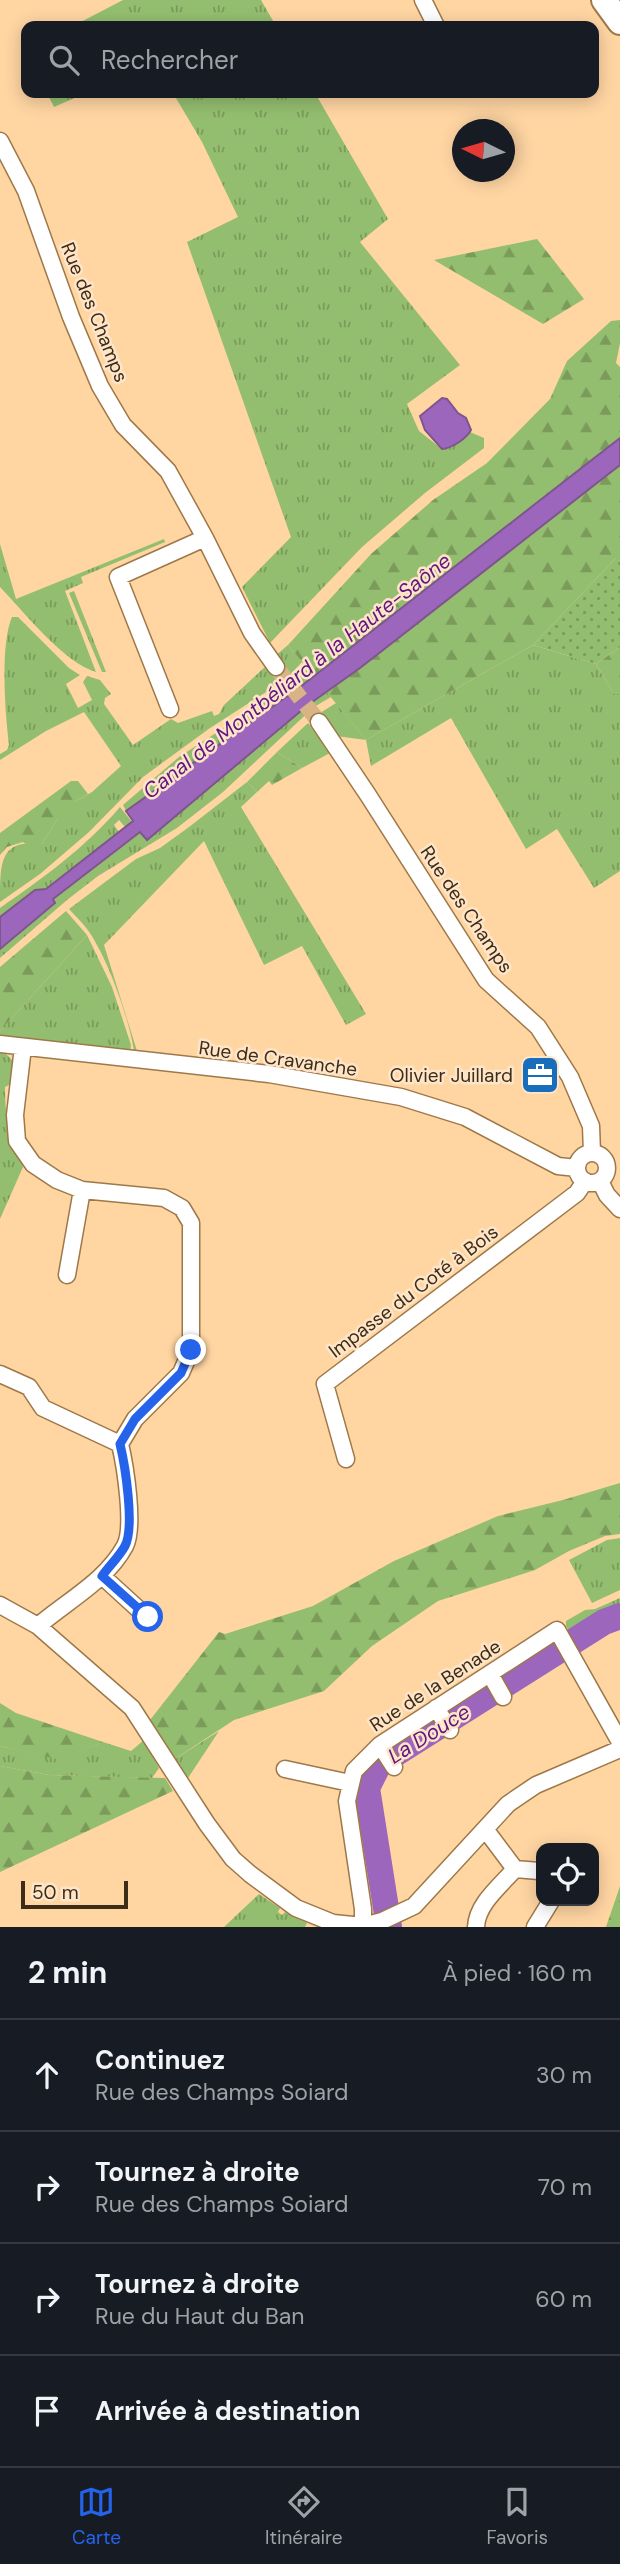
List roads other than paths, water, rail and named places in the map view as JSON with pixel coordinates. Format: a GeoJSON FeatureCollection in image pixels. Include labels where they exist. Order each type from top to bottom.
{"type":"FeatureCollection","features":[{"type":"Feature","properties":{"kind":"main road"},"geometry":{"type":"LineString","coordinates":[[604,0],[620,23]]}},
{"type":"Feature","properties":{"kind":"street"},"geometry":{"type":"LineString","coordinates":[[423,0],[434,21]]}},
{"type":"Feature","properties":{"kind":"street","name":"Rue des Champs"},"geometry":{"type":"LineString","coordinates":[[0,141],[26,191],[71,317],[100,386],[123,425],[168,471],[205,538],[252,634],[276,667]]}},
{"type":"Feature","properties":{"kind":"street"},"geometry":{"type":"LineString","coordinates":[[170,709],[118,577],[205,538]]}},
{"type":"Feature","properties":{"kind":"street","name":"Rue des Champs"},"geometry":{"type":"LineString","coordinates":[[319,722],[486,980],[538,1027],[564,1067],[591,1126],[593,1153],[601,1156],[607,1164],[606,1173],[587,1177]]}},
{"type":"Feature","properties":{"kind":"street","name":"Rue de Cravanche"},"geometry":{"type":"LineString","coordinates":[[0,1044],[186,1067],[270,1074],[401,1097],[465,1117],[558,1166],[587,1177]]}},
{"type":"Feature","properties":{"kind":"street"},"geometry":{"type":"LineString","coordinates":[[23,1047],[15,1115],[17,1141],[33,1164],[57,1180],[82,1190],[164,1198],[182,1208],[191,1223],[191,1350],[181,1373],[135,1419],[120,1444],[125,1468],[129,1527],[126,1544],[102,1576],[37,1626]]}},
{"type":"Feature","properties":{"kind":"street"},"geometry":{"type":"LineString","coordinates":[[593,1153],[583,1155],[587,1177],[620,1209]]}},
{"type":"Feature","properties":{"kind":"street","name":"Impasse du Coté à Bois"},"geometry":{"type":"LineString","coordinates":[[346,1460],[325,1384],[578,1193],[587,1177]]}},
{"type":"Feature","properties":{"kind":"street"},"geometry":{"type":"LineString","coordinates":[[66,1275],[82,1190]]}},
{"type":"Feature","properties":{"kind":"street"},"geometry":{"type":"LineString","coordinates":[[0,1374],[29,1387],[43,1408],[120,1444]]}},
{"type":"Feature","properties":{"kind":"street"},"geometry":{"type":"LineString","coordinates":[[102,1576],[148,1617]]}},
{"type":"Feature","properties":{"kind":"street"},"geometry":{"type":"LineString","coordinates":[[0,1605],[37,1626],[132,1708],[207,1824],[233,1858],[296,1908],[333,1923],[363,1927],[414,1906],[508,1804],[536,1785],[620,1749]]}},
{"type":"Feature","properties":{"kind":"street","name":"Rue de la Benade"},"geometry":{"type":"LineString","coordinates":[[350,1783],[354,1770],[382,1749],[443,1718],[497,1686],[557,1630],[620,1742]]}},
{"type":"Feature","properties":{"kind":"street"},"geometry":{"type":"LineString","coordinates":[[382,1749],[394,1767]]}},
{"type":"Feature","properties":{"kind":"street"},"geometry":{"type":"LineString","coordinates":[[285,1769],[350,1783],[347,1801],[363,1909],[363,1927]]}},
{"type":"Feature","properties":{"kind":"street"},"geometry":{"type":"LineString","coordinates":[[485,1829],[515,1869],[536,1871]]}},
{"type":"Feature","properties":{"kind":"street"},"geometry":{"type":"LineString","coordinates":[[477,1927],[477,1916],[481,1909],[515,1869]]}},
{"type":"Feature","properties":{"kind":"street"},"geometry":{"type":"LineString","coordinates":[[535,1927],[548,1906]]}},
{"type":"Feature","properties":{"kind":"waterway","name":"La Douce"},"geometry":{"type":"LineString","coordinates":[[389,1927],[367,1788],[379,1764],[604,1622],[620,1616]]}},
{"type":"Feature","properties":{"kind":"tunnel"},"geometry":{"type":"LineString","coordinates":[[276,667],[319,722]]}},
{"type":"Feature","properties":{"kind":"place","name":"Olivier Juillard"},"geometry":{"type":"Point","coordinates":[540,1075]}},
{"type":"Feature","properties":{"kind":"water label","name":"Canal de Montbéliard à la Haute-Saône"},"geometry":{"type":"Point","coordinates":[297,676]}}]}
